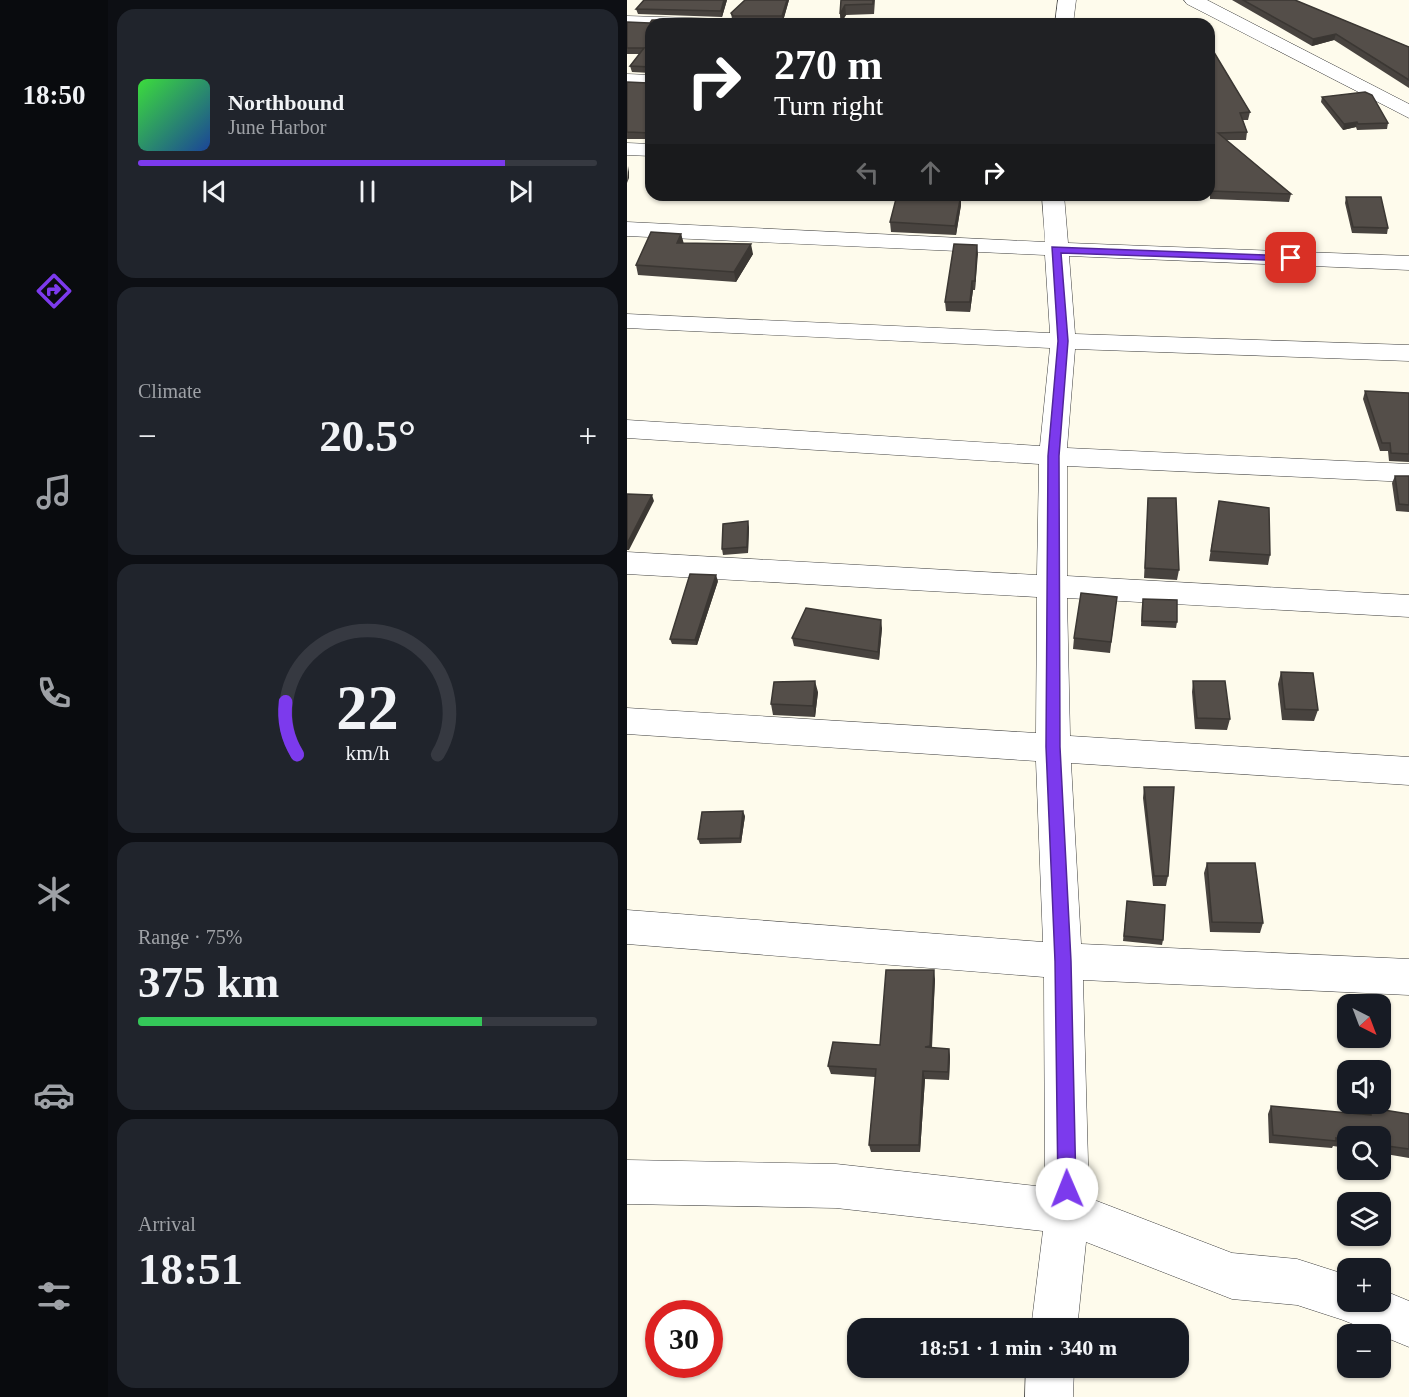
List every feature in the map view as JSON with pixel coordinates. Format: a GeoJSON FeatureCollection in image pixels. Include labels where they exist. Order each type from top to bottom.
{"type":"FeatureCollection","features":[{"type":"Feature","properties":{"kind":"street"},"geometry":{"type":"LineString","coordinates":[[627,7],[631,0]]}},
{"type":"Feature","properties":{"kind":"street"},"geometry":{"type":"LineString","coordinates":[[1065,18],[1067,0]]}},
{"type":"Feature","properties":{"kind":"street"},"geometry":{"type":"LineString","coordinates":[[1193,0],[1409,112]]}},
{"type":"Feature","properties":{"kind":"street"},"geometry":{"type":"LineString","coordinates":[[627,21],[645,22]]}},
{"type":"Feature","properties":{"kind":"street"},"geometry":{"type":"LineString","coordinates":[[627,80],[645,81]]}},
{"type":"Feature","properties":{"kind":"street"},"geometry":{"type":"LineString","coordinates":[[627,149],[645,150]]}},
{"type":"Feature","properties":{"kind":"street"},"geometry":{"type":"LineString","coordinates":[[1053,201],[1063,341],[1053,456],[1052,585],[1053,747],[1063,961],[1067,1212],[1056,1318]]}},
{"type":"Feature","properties":{"kind":"street"},"geometry":{"type":"LineString","coordinates":[[627,229],[1409,263]]}},
{"type":"Feature","properties":{"kind":"street"},"geometry":{"type":"LineString","coordinates":[[627,321],[1063,341],[1409,353]]}},
{"type":"Feature","properties":{"kind":"street"},"geometry":{"type":"LineString","coordinates":[[627,429],[1053,456],[1409,473]]}},
{"type":"Feature","properties":{"kind":"street"},"geometry":{"type":"LineString","coordinates":[[627,563],[1409,606]]}},
{"type":"Feature","properties":{"kind":"street"},"geometry":{"type":"LineString","coordinates":[[627,720],[1409,771]]}},
{"type":"Feature","properties":{"kind":"street"},"geometry":{"type":"LineString","coordinates":[[627,927],[1063,961],[1409,977]]}},
{"type":"Feature","properties":{"kind":"street"},"geometry":{"type":"LineString","coordinates":[[627,1182],[836,1186],[1067,1212],[1232,1276],[1297,1282],[1337,1295]]}},
{"type":"Feature","properties":{"kind":"street"},"geometry":{"type":"LineString","coordinates":[[1381,1312],[1409,1323]]}},
{"type":"Feature","properties":{"kind":"street"},"geometry":{"type":"LineString","coordinates":[[1049,1397],[1050,1378]]}},
{"type":"Feature","properties":{"kind":"building"},"geometry":{"type":"Polygon","coordinates":[[[644,0],[724,0],[721,11],[636,9],[644,0]]]}},
{"type":"Feature","properties":{"kind":"building"},"geometry":{"type":"Polygon","coordinates":[[[745,0],[787,0],[782,16],[733,16],[731,13],[745,0]]]}},
{"type":"Feature","properties":{"kind":"building"},"geometry":{"type":"Polygon","coordinates":[[[841,0],[873,0],[873,4],[845,5],[840,14],[841,0]]]}},
{"type":"Feature","properties":{"kind":"building"},"geometry":{"type":"Polygon","coordinates":[[[1243,0],[1295,0],[1409,47],[1409,80],[1336,34],[1313,39],[1243,0]]]}},
{"type":"Feature","properties":{"kind":"building"},"geometry":{"type":"Polygon","coordinates":[[[627,22],[645,23],[645,67],[630,66],[644,48],[627,48],[627,22]]]}},
{"type":"Feature","properties":{"kind":"building"},"geometry":{"type":"Polygon","coordinates":[[[1215,54],[1250,112],[1240,113],[1247,132],[1218,133],[1291,194],[1215,191],[1215,54]]]}},
{"type":"Feature","properties":{"kind":"building"},"geometry":{"type":"Polygon","coordinates":[[[627,82],[645,83],[645,133],[627,132],[627,82]]]}},
{"type":"Feature","properties":{"kind":"building"},"geometry":{"type":"Polygon","coordinates":[[[1365,92],[1372,95],[1388,123],[1344,124],[1322,97],[1365,92]]]}},
{"type":"Feature","properties":{"kind":"building"},"geometry":{"type":"Polygon","coordinates":[[[1346,197],[1381,197],[1388,228],[1353,227],[1346,197]]]}},
{"type":"Feature","properties":{"kind":"building"},"geometry":{"type":"Polygon","coordinates":[[[895,201],[960,201],[955,226],[890,222],[895,201]]]}},
{"type":"Feature","properties":{"kind":"building"},"geometry":{"type":"Polygon","coordinates":[[[651,232],[681,234],[677,243],[751,244],[734,272],[636,265],[651,232]]]}},
{"type":"Feature","properties":{"kind":"building"},"geometry":{"type":"Polygon","coordinates":[[[954,244],[977,245],[975,281],[972,281],[970,302],[945,302],[954,244]]]}},
{"type":"Feature","properties":{"kind":"building"},"geometry":{"type":"Polygon","coordinates":[[[1365,391],[1409,393],[1409,454],[1391,453],[1390,443],[1382,443],[1365,391]]]}},
{"type":"Feature","properties":{"kind":"building"},"geometry":{"type":"Polygon","coordinates":[[[1395,476],[1409,476],[1409,505],[1399,504],[1395,476]]]}},
{"type":"Feature","properties":{"kind":"building"},"geometry":{"type":"Polygon","coordinates":[[[627,494],[652,495],[627,544],[627,494]]]}},
{"type":"Feature","properties":{"kind":"building"},"geometry":{"type":"Polygon","coordinates":[[[1148,498],[1176,498],[1179,570],[1145,568],[1148,498]]]}},
{"type":"Feature","properties":{"kind":"building"},"geometry":{"type":"Polygon","coordinates":[[[1219,501],[1269,508],[1270,555],[1211,551],[1219,501]]]}},
{"type":"Feature","properties":{"kind":"building"},"geometry":{"type":"Polygon","coordinates":[[[748,521],[747,547],[722,549],[723,524],[748,521]]]}},
{"type":"Feature","properties":{"kind":"building"},"geometry":{"type":"Polygon","coordinates":[[[690,574],[716,575],[695,640],[670,639],[690,574]]]}},
{"type":"Feature","properties":{"kind":"building"},"geometry":{"type":"Polygon","coordinates":[[[1081,593],[1117,597],[1111,642],[1074,638],[1081,593]]]}},
{"type":"Feature","properties":{"kind":"building"},"geometry":{"type":"Polygon","coordinates":[[[1143,599],[1177,600],[1177,622],[1142,621],[1143,599]]]}},
{"type":"Feature","properties":{"kind":"building"},"geometry":{"type":"Polygon","coordinates":[[[806,608],[881,620],[878,652],[792,638],[806,608]]]}},
{"type":"Feature","properties":{"kind":"building"},"geometry":{"type":"Polygon","coordinates":[[[1281,672],[1313,673],[1318,710],[1285,709],[1281,672]]]}},
{"type":"Feature","properties":{"kind":"building"},"geometry":{"type":"Polygon","coordinates":[[[815,681],[813,706],[771,704],[774,682],[815,681]]]}},
{"type":"Feature","properties":{"kind":"building"},"geometry":{"type":"Polygon","coordinates":[[[1193,681],[1225,681],[1230,719],[1197,718],[1193,681]]]}},
{"type":"Feature","properties":{"kind":"building"},"geometry":{"type":"Polygon","coordinates":[[[1144,787],[1174,787],[1168,876],[1154,876],[1144,787]]]}},
{"type":"Feature","properties":{"kind":"building"},"geometry":{"type":"Polygon","coordinates":[[[743,811],[740,838],[698,839],[702,812],[743,811]]]}},
{"type":"Feature","properties":{"kind":"building"},"geometry":{"type":"Polygon","coordinates":[[[1207,863],[1255,863],[1263,923],[1212,922],[1207,863]]]}},
{"type":"Feature","properties":{"kind":"building"},"geometry":{"type":"Polygon","coordinates":[[[1127,901],[1165,905],[1163,940],[1124,936],[1127,901]]]}},
{"type":"Feature","properties":{"kind":"building"},"geometry":{"type":"Polygon","coordinates":[[[886,970],[934,970],[930,1046],[925,1047],[949,1049],[948,1072],[923,1071],[919,1145],[869,1145],[876,1069],[828,1066],[833,1042],[880,1045],[886,970]]]}},
{"type":"Feature","properties":{"kind":"building"},"geometry":{"type":"Polygon","coordinates":[[[1271,1106],[1337,1112],[1337,1114],[1391,1114],[1391,1111],[1409,1114],[1409,1149],[1391,1147],[1391,1126],[1337,1126],[1336,1141],[1273,1135],[1271,1106]]]}},
{"type":"Feature","properties":{"kind":"route"},"geometry":{"type":"LineString","coordinates":[[1067,1189],[1063,961],[1053,747],[1053,456],[1063,341],[1056,249],[1291,258]]}}]}
